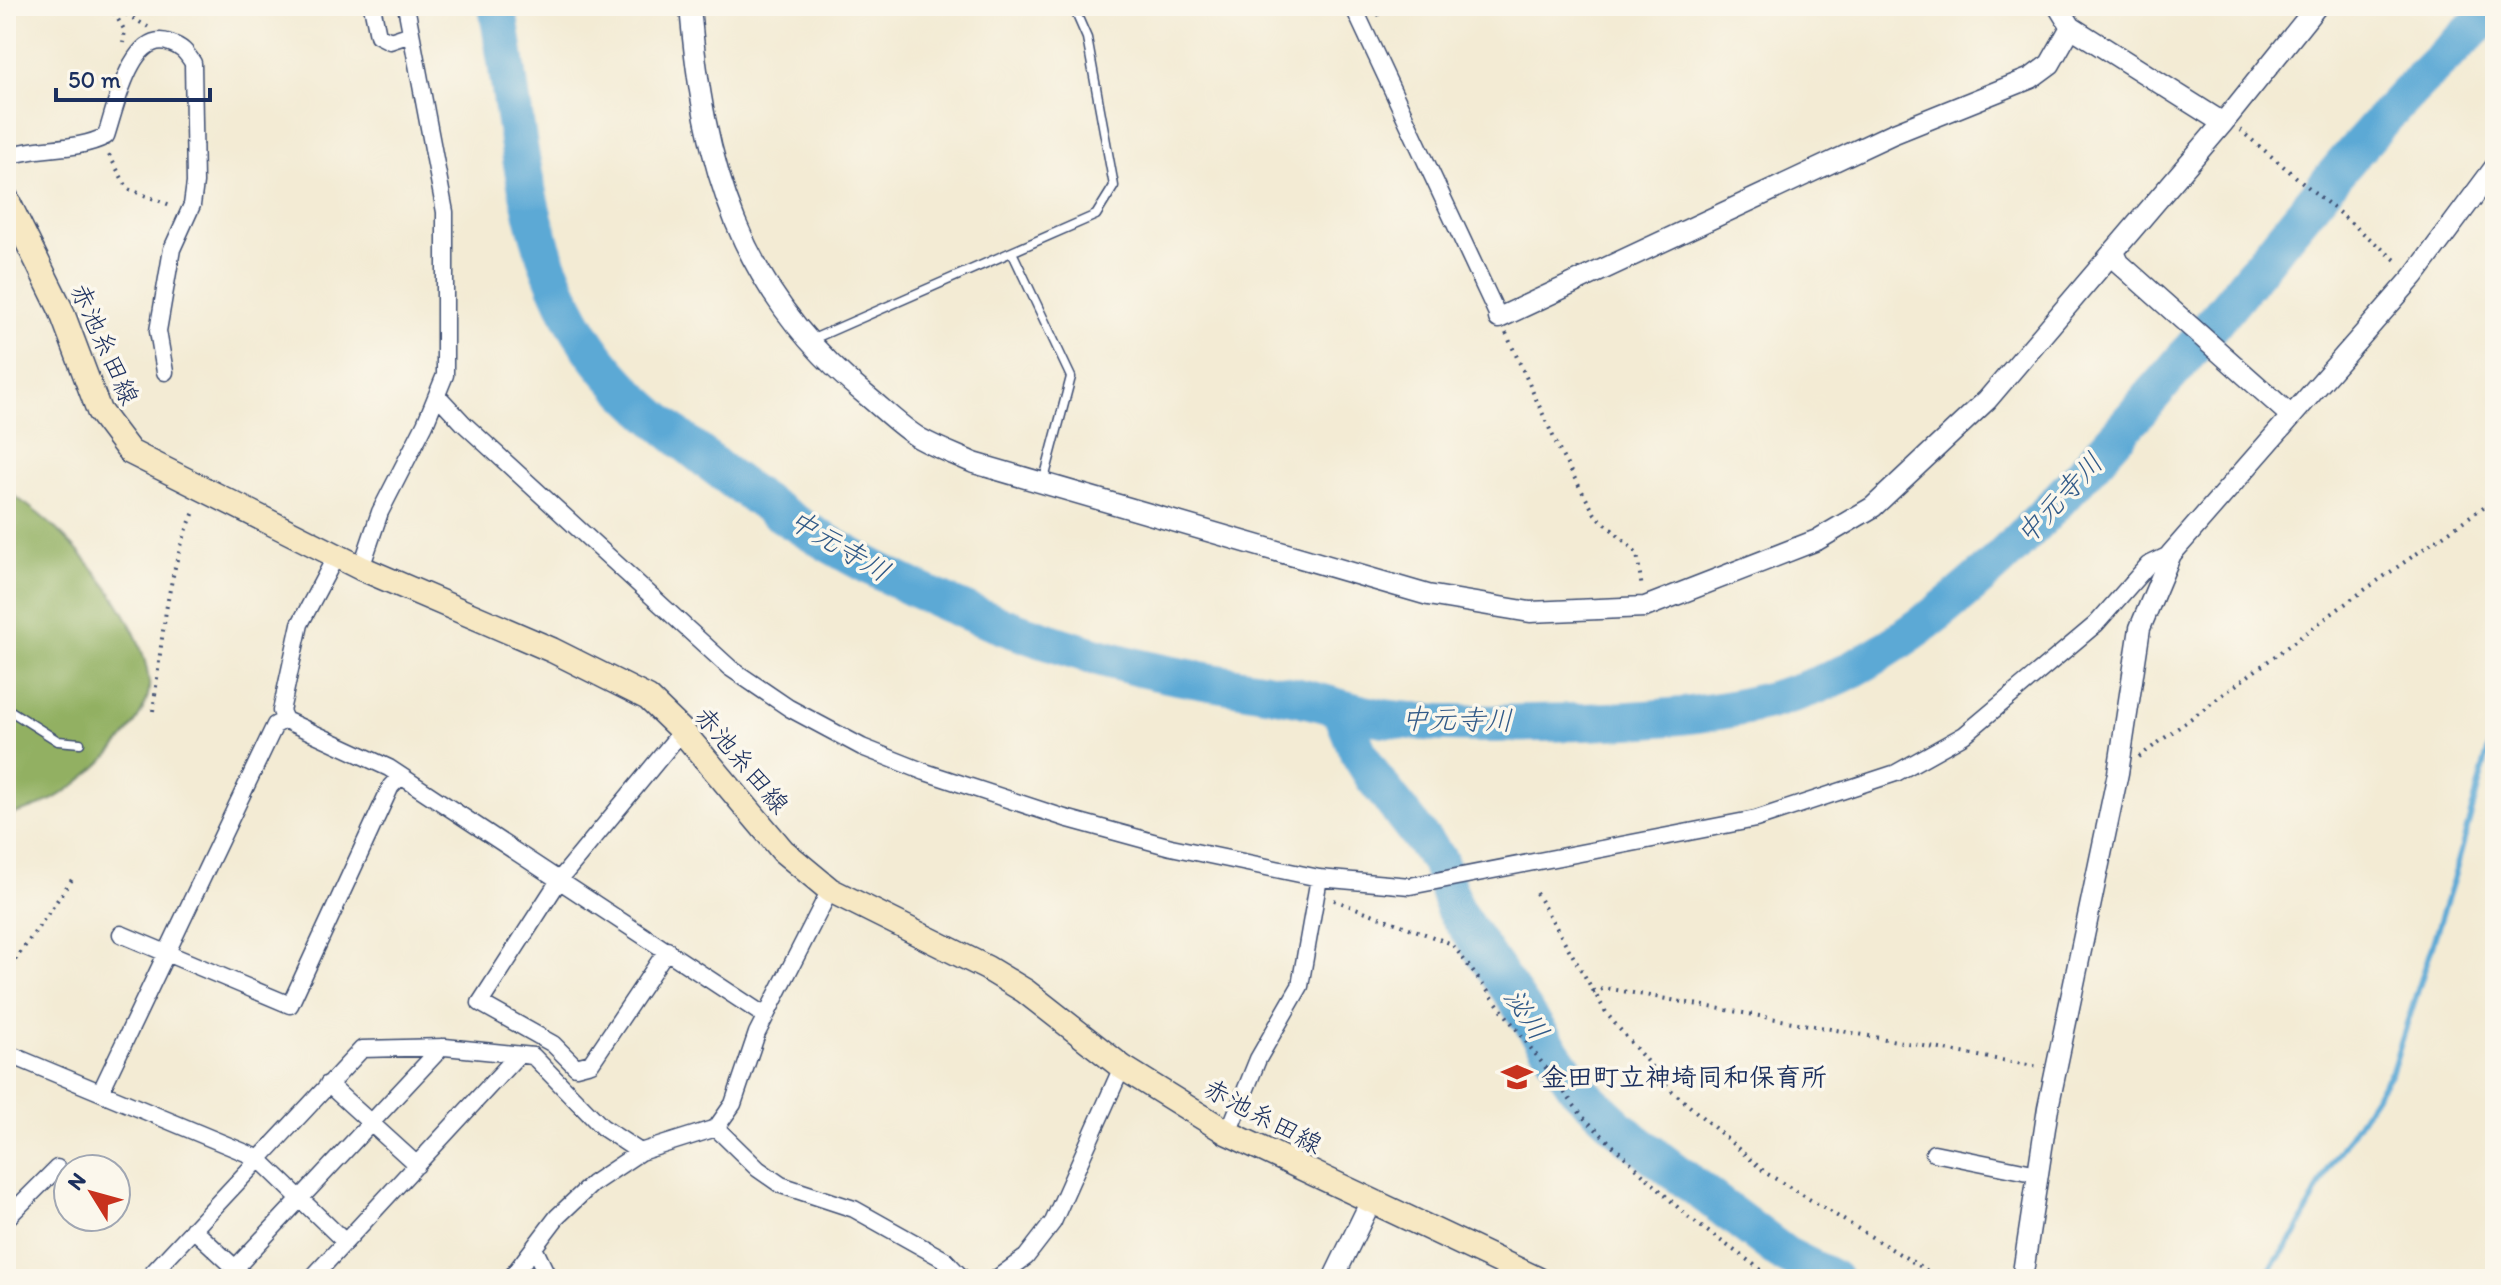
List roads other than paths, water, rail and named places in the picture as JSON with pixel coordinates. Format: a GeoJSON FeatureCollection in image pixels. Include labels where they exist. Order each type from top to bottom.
{"type":"FeatureCollection","features":[{"type":"Feature","properties":{"kind":"main road","name":"赤池糸田線"},"geometry":{"type":"LineString","coordinates":[[6,198],[61,310],[99,411],[130,452],[361,568],[552,650],[648,698],[682,731],[751,817],[783,851],[830,890],[999,975],[1025,991],[1122,1067],[1228,1133],[1370,1203],[1537,1279]]}},
{"type":"Feature","properties":{"kind":"street"},"geometry":{"type":"LineString","coordinates":[[372,6],[378,35],[390,41],[411,34]]}},
{"type":"Feature","properties":{"kind":"street"},"geometry":{"type":"LineString","coordinates":[[361,568],[380,512],[445,375],[445,212],[406,6]]}},
{"type":"Feature","properties":{"kind":"street"},"geometry":{"type":"LineString","coordinates":[[690,6],[701,111],[720,184],[767,288],[826,363],[917,437],[974,463],[1428,595],[1530,612],[1645,607],[1817,540],[1873,507],[1987,400],[2116,258],[2230,126],[2317,6]]}},
{"type":"Feature","properties":{"kind":"street"},"geometry":{"type":"LineString","coordinates":[[1353,6],[1499,318],[1892,134],[2031,78],[2050,64],[2071,27]]}},
{"type":"Feature","properties":{"kind":"street"},"geometry":{"type":"LineString","coordinates":[[2058,6],[2071,27],[2230,126]]}},
{"type":"Feature","properties":{"kind":"street"},"geometry":{"type":"LineString","coordinates":[[6,157],[101,139],[106,136],[134,56],[156,43],[166,41],[185,50],[193,63],[195,183],[189,212],[172,249],[158,331],[165,372]]}},
{"type":"Feature","properties":{"kind":"street"},"geometry":{"type":"LineString","coordinates":[[2022,1279],[2056,1070],[2118,773],[2140,628],[2171,554],[2285,410],[2414,276],[2495,167]]}},
{"type":"Feature","properties":{"kind":"street"},"geometry":{"type":"LineString","coordinates":[[2116,258],[2285,410]]}},
{"type":"Feature","properties":{"kind":"street"},"geometry":{"type":"LineString","coordinates":[[437,395],[464,424],[730,668],[789,708],[862,747],[925,772],[1065,818],[1318,886],[1410,886],[1526,866],[1756,819],[1896,773],[1964,735],[2096,624],[2148,565],[2171,554]]}},
{"type":"Feature","properties":{"kind":"street"},"geometry":{"type":"LineString","coordinates":[[336,556],[300,624],[281,711],[285,720],[401,776],[765,1016]]}},
{"type":"Feature","properties":{"kind":"street"},"geometry":{"type":"LineString","coordinates":[[101,1091],[275,725],[285,720]]}},
{"type":"Feature","properties":{"kind":"street"},"geometry":{"type":"LineString","coordinates":[[667,950],[591,1063],[576,1067],[553,1044],[480,1003],[560,879],[682,731]]}},
{"type":"Feature","properties":{"kind":"street"},"geometry":{"type":"LineString","coordinates":[[121,934],[290,1005],[391,786],[401,776]]}},
{"type":"Feature","properties":{"kind":"street"},"geometry":{"type":"LineString","coordinates":[[1228,1133],[1258,1059],[1300,986],[1318,886]]}},
{"type":"Feature","properties":{"kind":"street"},"geometry":{"type":"LineString","coordinates":[[510,1279],[557,1217],[592,1184],[640,1152],[716,1128],[733,1104],[765,1016],[830,890]]}},
{"type":"Feature","properties":{"kind":"street"},"geometry":{"type":"LineString","coordinates":[[149,1278],[362,1049],[442,1047],[533,1056],[602,1127],[640,1152]]}},
{"type":"Feature","properties":{"kind":"street"},"geometry":{"type":"LineString","coordinates":[[193,1229],[236,1275],[442,1047]]}},
{"type":"Feature","properties":{"kind":"street"},"geometry":{"type":"LineString","coordinates":[[6,1053],[258,1158],[345,1242]]}},
{"type":"Feature","properties":{"kind":"street"},"geometry":{"type":"LineString","coordinates":[[311,1279],[518,1055]]}},
{"type":"Feature","properties":{"kind":"street"},"geometry":{"type":"LineString","coordinates":[[996,1279],[1026,1257],[1053,1222],[1122,1067]]}},
{"type":"Feature","properties":{"kind":"street"},"geometry":{"type":"LineString","coordinates":[[328,1084],[417,1165]]}},
{"type":"Feature","properties":{"kind":"street"},"geometry":{"type":"LineString","coordinates":[[716,1128],[758,1169],[781,1185],[854,1209],[945,1260],[963,1279]]}},
{"type":"Feature","properties":{"kind":"street"},"geometry":{"type":"LineString","coordinates":[[1934,1153],[2038,1174]]}},
{"type":"Feature","properties":{"kind":"street"},"geometry":{"type":"LineString","coordinates":[[6,1219],[52,1173]]}},
{"type":"Feature","properties":{"kind":"street"},"geometry":{"type":"LineString","coordinates":[[1333,1279],[1370,1203]]}},
{"type":"Feature","properties":{"kind":"street"},"geometry":{"type":"LineString","coordinates":[[534,1248],[549,1279]]}},
{"type":"Feature","properties":{"kind":"lane"},"geometry":{"type":"LineString","coordinates":[[808,341],[1096,215],[1114,186],[1087,38],[1073,6]]}},
{"type":"Feature","properties":{"kind":"lane"},"geometry":{"type":"LineString","coordinates":[[1012,252],[1071,377],[1043,484]]}},
{"type":"Feature","properties":{"kind":"lane"},"geometry":{"type":"LineString","coordinates":[[6,708],[58,741],[80,743]]}},
{"type":"Feature","properties":{"kind":"waterway","name":"中元寺川"},"geometry":{"type":"LineString","coordinates":[[497,6],[527,190],[554,279],[573,321],[599,360],[640,404],[717,468],[813,534],[864,563],[970,613],[1024,634],[1156,672],[1293,696],[1384,718],[1484,724],[1621,721],[1694,715],[1766,701],[1834,678],[1867,661],[1929,620],[1985,573],[2062,496],[2192,349],[2397,104],[2495,11]]}},
{"type":"Feature","properties":{"kind":"waterway","name":"泌川"},"geometry":{"type":"LineString","coordinates":[[1340,708],[1358,752],[1374,778],[1439,861],[1454,909],[1577,1088],[1627,1135],[1785,1255],[1833,1279]]}},
{"type":"Feature","properties":{"kind":"waterway"},"geometry":{"type":"LineString","coordinates":[[2263,1279],[2295,1235],[2328,1169],[2392,1071],[2454,877],[2495,725]]}},
{"type":"Feature","properties":{"kind":"place","name":"金田町立神埼同和保育所"},"geometry":{"type":"Point","coordinates":[1517,1077]}}]}
